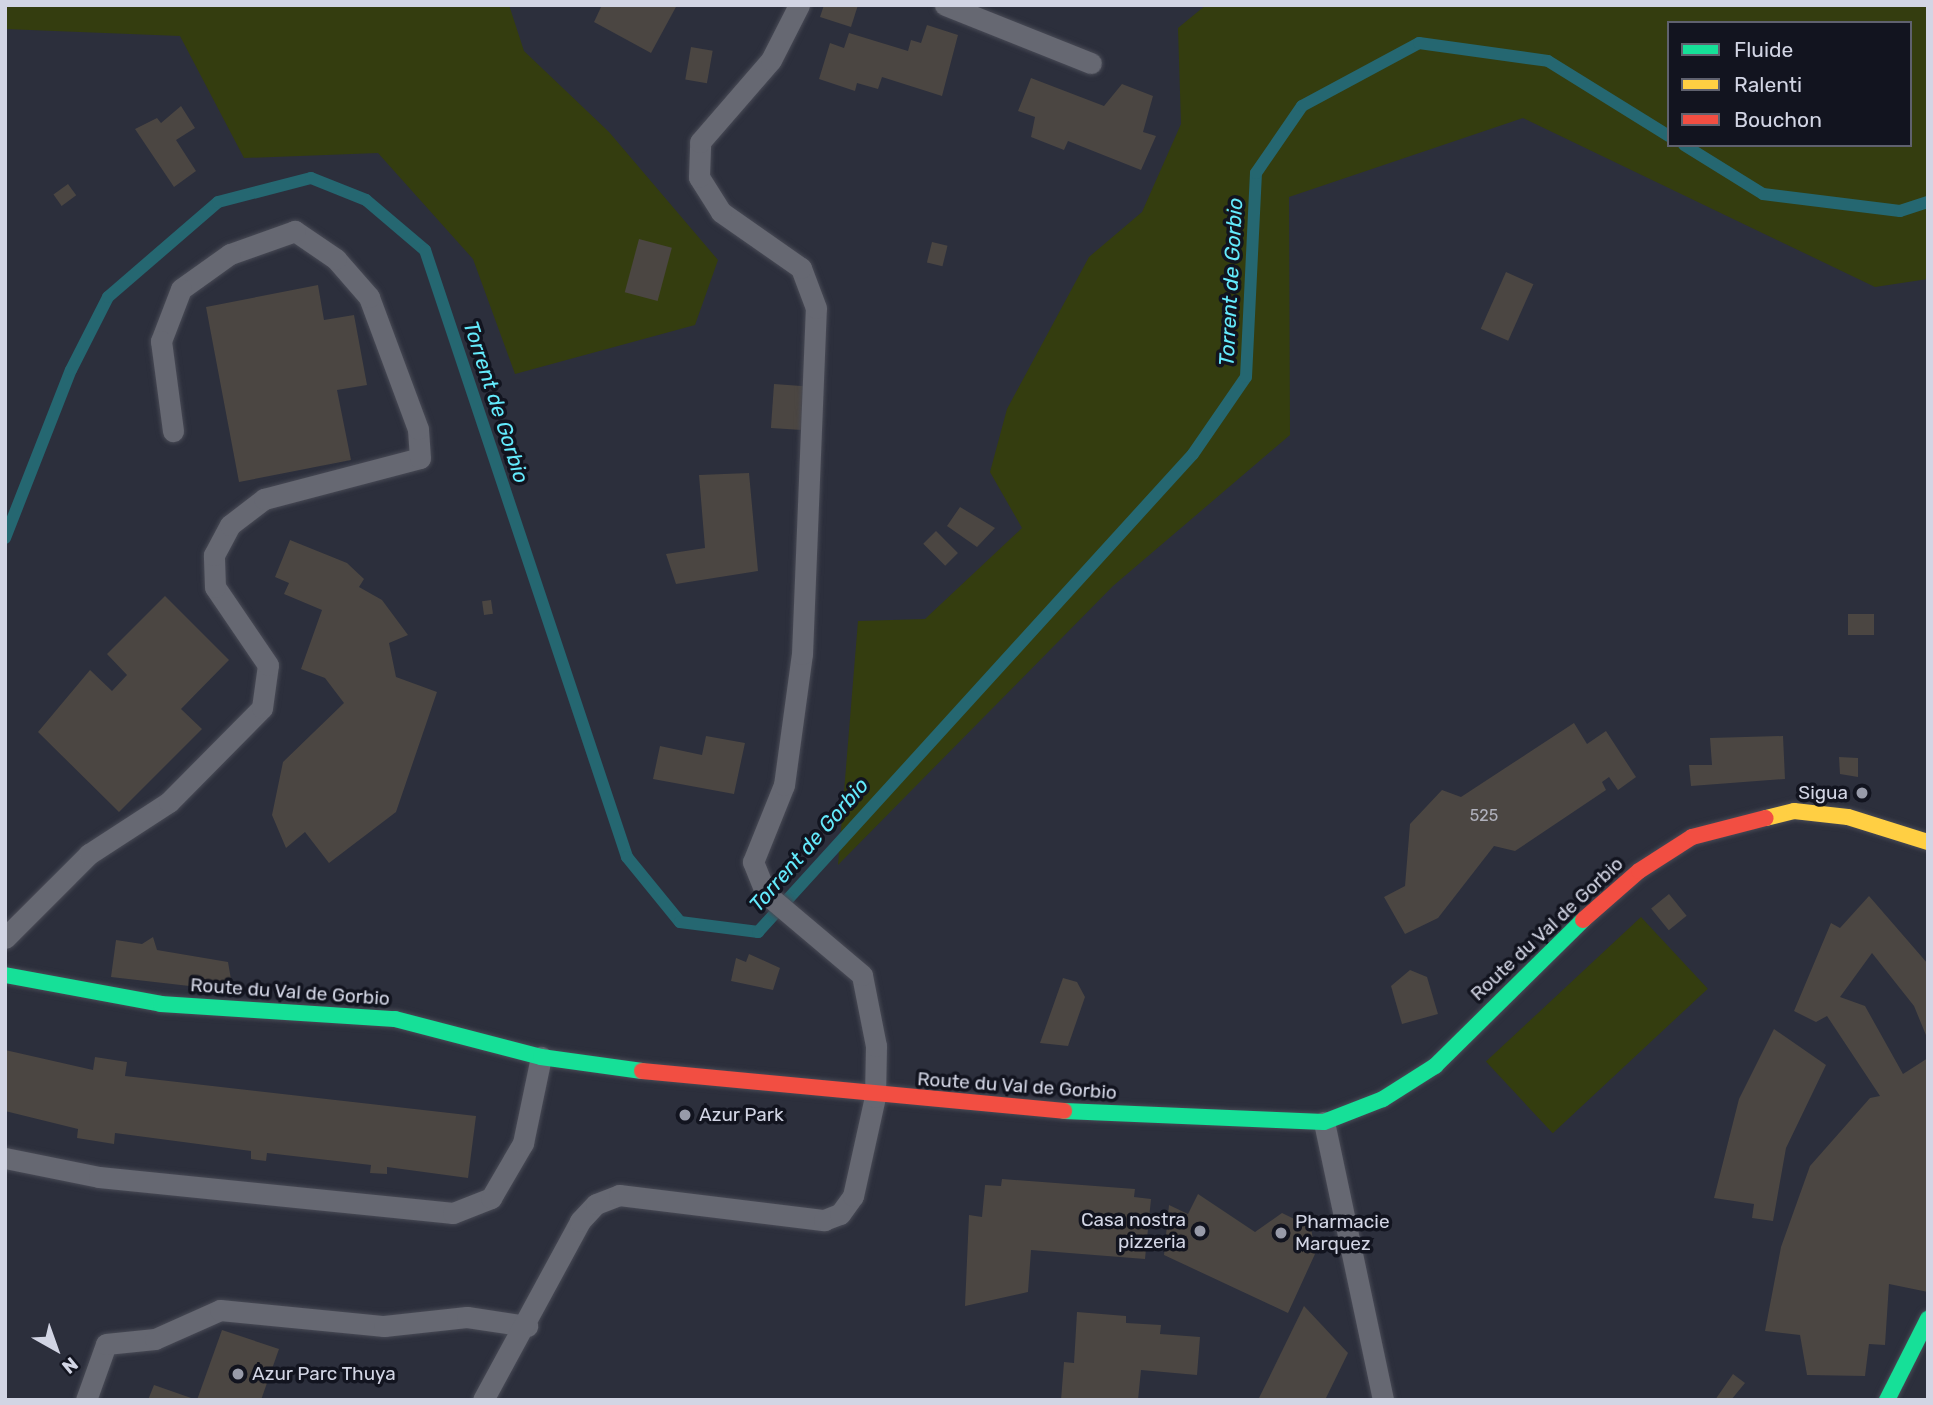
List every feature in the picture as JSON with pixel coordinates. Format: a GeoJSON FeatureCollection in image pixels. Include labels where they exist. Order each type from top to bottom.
{"type":"FeatureCollection","features":[{"type":"Feature","properties":{"kind":"street","name":"Route du Val de Gorbio"},"geometry":{"type":"LineString","coordinates":[[5,975],[161,1004],[394,1019],[541,1058],[875,1097],[1324,1122],[1383,1099],[1435,1066],[1554,947],[1639,872],[1692,837],[1794,811],[1848,817],[1928,842]]}},
{"type":"Feature","properties":{"kind":"street"},"geometry":{"type":"LineString","coordinates":[[1887,1400],[1928,1319]]}},
{"type":"Feature","properties":{"kind":"lane"},"geometry":{"type":"LineString","coordinates":[[483,1400],[527,1326],[580,1221],[596,1204],[619,1195],[824,1220],[840,1214],[853,1196],[875,1097],[876,1046],[862,975],[766,894],[753,862],[785,785],[802,654],[816,308],[801,268],[721,212],[699,177],[700,142],[771,60],[799,5]]}},
{"type":"Feature","properties":{"kind":"lane"},"geometry":{"type":"LineString","coordinates":[[945,5],[1091,63]]}},
{"type":"Feature","properties":{"kind":"lane"},"geometry":{"type":"LineString","coordinates":[[5,938],[89,854],[169,802],[262,708],[268,665],[215,587],[214,555],[230,525],[264,499],[420,458],[418,429],[369,297],[336,259],[295,231],[230,254],[181,289],[161,341],[173,431]]}},
{"type":"Feature","properties":{"kind":"lane"},"geometry":{"type":"LineString","coordinates":[[5,1158],[99,1177],[453,1213],[491,1198],[523,1143],[541,1058]]}},
{"type":"Feature","properties":{"kind":"lane"},"geometry":{"type":"LineString","coordinates":[[1324,1122],[1383,1400]]}},
{"type":"Feature","properties":{"kind":"lane"},"geometry":{"type":"LineString","coordinates":[[86,1400],[106,1344],[155,1339],[220,1310],[384,1325],[467,1317],[527,1326]]}},
{"type":"Feature","properties":{"kind":"green space"},"geometry":{"type":"Polygon","coordinates":[[[5,5],[509,5],[524,51],[609,132],[718,260],[695,325],[515,374],[473,259],[378,153],[244,158],[180,36],[5,29],[5,5]]]}},
{"type":"Feature","properties":{"kind":"green space"},"geometry":{"type":"Polygon","coordinates":[[[1206,5],[1928,5],[1928,279],[1875,287],[1523,118],[1289,197],[1290,435],[1113,586],[838,865],[858,621],[925,619],[1022,528],[990,472],[1007,409],[1089,257],[1142,212],[1181,124],[1178,28],[1206,5]]]}},
{"type":"Feature","properties":{"kind":"green space"},"geometry":{"type":"Polygon","coordinates":[[[1641,917],[1708,989],[1553,1133],[1486,1062],[1641,917]]]}},
{"type":"Feature","properties":{"kind":"building"},"geometry":{"type":"Polygon","coordinates":[[[602,5],[677,5],[651,53],[594,22],[602,5]]]}},
{"type":"Feature","properties":{"kind":"building"},"geometry":{"type":"Polygon","coordinates":[[[824,5],[858,5],[851,27],[820,17],[824,5]]]}},
{"type":"Feature","properties":{"kind":"building"},"geometry":{"type":"Polygon","coordinates":[[[927,25],[958,35],[942,96],[882,77],[878,89],[857,83],[855,91],[819,79],[830,43],[844,48],[849,33],[908,51],[911,40],[921,43],[927,25]]]}},
{"type":"Feature","properties":{"kind":"building"},"geometry":{"type":"Polygon","coordinates":[[[691,47],[713,51],[707,83],[685,79],[691,47]]]}},
{"type":"Feature","properties":{"kind":"building"},"geometry":{"type":"Polygon","coordinates":[[[1031,78],[1104,106],[1122,84],[1153,96],[1143,132],[1156,136],[1141,170],[1068,141],[1064,150],[1031,137],[1035,117],[1018,111],[1031,78]]]}},
{"type":"Feature","properties":{"kind":"building"},"geometry":{"type":"Polygon","coordinates":[[[181,106],[195,128],[176,140],[196,171],[174,187],[135,129],[157,118],[161,123],[181,106]]]}},
{"type":"Feature","properties":{"kind":"building"},"geometry":{"type":"Polygon","coordinates":[[[68,184],[76,195],[62,206],[53,195],[68,184]]]}},
{"type":"Feature","properties":{"kind":"building"},"geometry":{"type":"Polygon","coordinates":[[[639,239],[672,248],[658,301],[625,292],[639,239]]]}},
{"type":"Feature","properties":{"kind":"building"},"geometry":{"type":"Polygon","coordinates":[[[932,242],[948,246],[942,266],[927,262],[932,242]]]}},
{"type":"Feature","properties":{"kind":"building"},"geometry":{"type":"Polygon","coordinates":[[[1506,272],[1533,284],[1508,341],[1481,329],[1506,272]]]}},
{"type":"Feature","properties":{"kind":"building"},"geometry":{"type":"Polygon","coordinates":[[[318,285],[324,320],[354,315],[367,385],[337,390],[351,460],[239,482],[206,307],[318,285]]]}},
{"type":"Feature","properties":{"kind":"building"},"geometry":{"type":"Polygon","coordinates":[[[774,384],[805,386],[802,430],[771,428],[774,384]]]}},
{"type":"Feature","properties":{"kind":"building"},"geometry":{"type":"Polygon","coordinates":[[[749,473],[758,571],[676,584],[666,554],[705,548],[699,475],[749,473]]]}},
{"type":"Feature","properties":{"kind":"building"},"geometry":{"type":"Polygon","coordinates":[[[960,507],[995,528],[977,547],[947,526],[960,507]]]}},
{"type":"Feature","properties":{"kind":"building"},"geometry":{"type":"Polygon","coordinates":[[[936,531],[958,553],[945,566],[923,544],[936,531]]]}},
{"type":"Feature","properties":{"kind":"building"},"geometry":{"type":"Polygon","coordinates":[[[290,540],[347,563],[364,579],[359,587],[382,600],[408,635],[389,643],[396,677],[437,692],[396,812],[329,863],[305,832],[286,848],[272,815],[283,762],[344,703],[325,678],[301,669],[322,610],[284,594],[289,583],[275,577],[290,540]]]}},
{"type":"Feature","properties":{"kind":"building"},"geometry":{"type":"Polygon","coordinates":[[[165,596],[229,660],[181,709],[202,729],[119,812],[38,732],[90,670],[112,691],[127,675],[107,654],[165,596]]]}},
{"type":"Feature","properties":{"kind":"building"},"geometry":{"type":"Polygon","coordinates":[[[491,600],[493,614],[484,615],[482,601],[491,600]]]}},
{"type":"Feature","properties":{"kind":"building"},"geometry":{"type":"Polygon","coordinates":[[[1848,614],[1874,614],[1874,635],[1848,635],[1848,614]]]}},
{"type":"Feature","properties":{"kind":"building"},"geometry":{"type":"Polygon","coordinates":[[[1574,723],[1587,744],[1606,731],[1636,777],[1618,790],[1609,777],[1602,782],[1606,790],[1515,851],[1494,846],[1438,918],[1405,934],[1384,897],[1405,886],[1410,824],[1442,790],[1461,797],[1574,723]]]}},
{"type":"Feature","properties":{"kind":"building"},"geometry":{"type":"Polygon","coordinates":[[[706,736],[745,743],[734,794],[653,779],[660,746],[702,755],[706,736]]]}},
{"type":"Feature","properties":{"kind":"building"},"geometry":{"type":"Polygon","coordinates":[[[1783,736],[1785,779],[1691,786],[1689,765],[1712,765],[1710,738],[1783,736]]]}},
{"type":"Feature","properties":{"kind":"building"},"geometry":{"type":"Polygon","coordinates":[[[1839,757],[1858,758],[1858,777],[1840,774],[1839,757]]]}},
{"type":"Feature","properties":{"kind":"building"},"geometry":{"type":"Polygon","coordinates":[[[1669,894],[1687,916],[1669,930],[1651,908],[1669,894]]]}},
{"type":"Feature","properties":{"kind":"building"},"geometry":{"type":"Polygon","coordinates":[[[1869,896],[1928,964],[1928,1040],[1914,1006],[1872,953],[1840,997],[1865,1006],[1903,1074],[1928,1058],[1928,1292],[1889,1284],[1885,1345],[1869,1344],[1865,1376],[1807,1375],[1800,1335],[1765,1331],[1781,1247],[1810,1166],[1870,1098],[1880,1096],[1827,1016],[1816,1022],[1794,1011],[1831,923],[1840,928],[1869,896]]]}},
{"type":"Feature","properties":{"kind":"building"},"geometry":{"type":"Polygon","coordinates":[[[153,937],[157,950],[228,962],[233,991],[111,977],[116,940],[142,944],[153,937]]]}},
{"type":"Feature","properties":{"kind":"building"},"geometry":{"type":"Polygon","coordinates":[[[749,954],[780,968],[773,990],[731,981],[736,958],[746,962],[749,954]]]}},
{"type":"Feature","properties":{"kind":"building"},"geometry":{"type":"Polygon","coordinates":[[[1410,970],[1427,977],[1438,1014],[1402,1024],[1391,986],[1410,970]]]}},
{"type":"Feature","properties":{"kind":"building"},"geometry":{"type":"Polygon","coordinates":[[[1063,978],[1077,982],[1085,997],[1068,1046],[1040,1043],[1063,978]]]}},
{"type":"Feature","properties":{"kind":"building"},"geometry":{"type":"Polygon","coordinates":[[[1774,1029],[1826,1065],[1786,1148],[1773,1221],[1752,1218],[1754,1204],[1714,1198],[1739,1099],[1774,1029]]]}},
{"type":"Feature","properties":{"kind":"building"},"geometry":{"type":"Polygon","coordinates":[[[5,1050],[93,1070],[95,1057],[127,1062],[125,1076],[476,1116],[468,1178],[387,1167],[387,1174],[370,1173],[371,1165],[267,1153],[266,1161],[251,1159],[251,1151],[115,1133],[114,1144],[77,1138],[78,1129],[5,1111],[5,1050]]]}},
{"type":"Feature","properties":{"kind":"building"},"geometry":{"type":"Polygon","coordinates":[[[1002,1179],[1135,1189],[1134,1197],[1151,1199],[1145,1259],[1031,1250],[1028,1292],[965,1306],[969,1215],[982,1217],[985,1185],[1001,1186],[1002,1179]]]}},
{"type":"Feature","properties":{"kind":"building"},"geometry":{"type":"Polygon","coordinates":[[[1198,1194],[1255,1232],[1282,1213],[1311,1227],[1315,1254],[1288,1313],[1164,1255],[1169,1205],[1188,1214],[1198,1194]]]}},
{"type":"Feature","properties":{"kind":"building"},"geometry":{"type":"Polygon","coordinates":[[[1304,1306],[1348,1353],[1325,1400],[1258,1400],[1304,1306]]]}},
{"type":"Feature","properties":{"kind":"building"},"geometry":{"type":"Polygon","coordinates":[[[1077,1312],[1126,1316],[1126,1323],[1161,1325],[1160,1334],[1200,1337],[1197,1375],[1141,1370],[1138,1400],[1061,1400],[1064,1362],[1074,1363],[1077,1312]]]}},
{"type":"Feature","properties":{"kind":"building","name":"Azur Parc Thuya"},"geometry":{"type":"Polygon","coordinates":[[[222,1330],[279,1349],[261,1400],[197,1400],[222,1330]]]}},
{"type":"Feature","properties":{"kind":"building"},"geometry":{"type":"Polygon","coordinates":[[[1733,1374],[1745,1383],[1731,1400],[1715,1400],[1733,1374]]]}},
{"type":"Feature","properties":{"kind":"building"},"geometry":{"type":"Polygon","coordinates":[[[154,1385],[194,1399],[194,1400],[148,1400],[154,1385]]]}},
{"type":"Feature","properties":{"kind":"waterway","name":"Torrent de Gorbio"},"geometry":{"type":"LineString","coordinates":[[5,538],[71,370],[108,297],[218,202],[311,178],[366,200],[425,250],[627,857],[680,922],[758,932],[1193,454],[1246,377],[1256,173],[1302,106],[1419,43],[1548,61],[1667,135]]}},
{"type":"Feature","properties":{"kind":"waterway","name":"Torrent de Gorbio"},"geometry":{"type":"LineString","coordinates":[[1687,147],[1763,194],[1900,211],[1928,202]]}},
{"type":"Feature","properties":{"kind":"traffic: fast"},"geometry":{"type":"LineString","coordinates":[[1064,1111],[1324,1122],[1383,1099],[1435,1066],[1583,920]]}},
{"type":"Feature","properties":{"kind":"traffic: fast"},"geometry":{"type":"LineString","coordinates":[[5,975],[161,1004],[395,1019],[541,1057],[642,1071]]}},
{"type":"Feature","properties":{"kind":"traffic: fast"},"geometry":{"type":"LineString","coordinates":[[1887,1400],[1928,1319]]}},
{"type":"Feature","properties":{"kind":"traffic: slow"},"geometry":{"type":"LineString","coordinates":[[1766,818],[1794,811],[1848,817],[1928,842]]}},
{"type":"Feature","properties":{"kind":"traffic: jam"},"geometry":{"type":"LineString","coordinates":[[1583,920],[1639,871],[1692,837],[1766,818]]}},
{"type":"Feature","properties":{"kind":"traffic: jam"},"geometry":{"type":"LineString","coordinates":[[642,1071],[1064,1111]]}},
{"type":"Feature","properties":{"kind":"place","name":"Sigua"},"geometry":{"type":"Point","coordinates":[1862,793]}},
{"type":"Feature","properties":{"kind":"place","name":"Azur Park"},"geometry":{"type":"Point","coordinates":[685,1115]}},
{"type":"Feature","properties":{"kind":"place","name":"Casa nostra pizzeria"},"geometry":{"type":"Point","coordinates":[1200,1231]}},
{"type":"Feature","properties":{"kind":"place","name":"Pharmacie Marquez"},"geometry":{"type":"Point","coordinates":[1281,1233]}},
{"type":"Feature","properties":{"kind":"place","name":"Azur Parc Thuya"},"geometry":{"type":"Point","coordinates":[238,1374]}}]}
